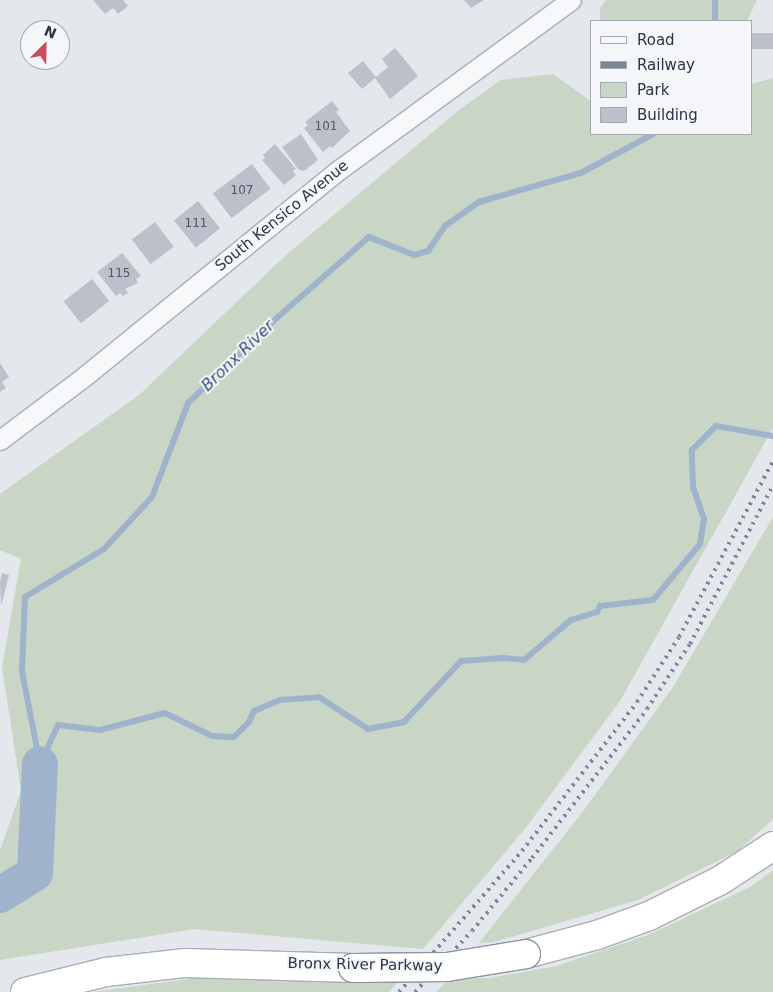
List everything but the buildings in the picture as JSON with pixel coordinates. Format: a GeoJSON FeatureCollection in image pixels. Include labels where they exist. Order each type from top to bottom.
{"type":"FeatureCollection","features":[{"type":"Feature","properties":{"kind":"highway","name":"Bronx River Parkway"},"geometry":{"type":"LineString","coordinates":[[25,992],[87,976],[176,964],[353,968],[447,967],[526,954],[597,935],[649,916],[705,889],[773,846]]}},
{"type":"Feature","properties":{"kind":"street","name":"South Kensico Avenue"},"geometry":{"type":"LineString","coordinates":[[0,440],[85,376],[340,169],[571,0]]}},
{"type":"Feature","properties":{"kind":"green space"},"geometry":{"type":"Polygon","coordinates":[[[606,0],[757,0],[747,20],[600,20],[600,8],[606,0]]]}},
{"type":"Feature","properties":{"kind":"green space"},"geometry":{"type":"Polygon","coordinates":[[[553,74],[590,101],[590,135],[753,135],[753,84],[773,78],[773,428],[620,701],[524,830],[423,949],[195,929],[0,960],[0,850],[21,791],[2,667],[21,559],[0,550],[0,494],[139,395],[286,255],[459,110],[501,80],[553,74]]]}},
{"type":"Feature","properties":{"kind":"green space"},"geometry":{"type":"Polygon","coordinates":[[[773,517],[773,819],[738,851],[638,900],[494,942],[479,943],[584,810],[673,687],[773,517]]]}},
{"type":"Feature","properties":{"kind":"green space"},"geometry":{"type":"Polygon","coordinates":[[[773,870],[773,992],[436,992],[449,979],[490,978],[556,966],[648,935],[750,887],[773,870]]]}},
{"type":"Feature","properties":{"kind":"green space"},"geometry":{"type":"Polygon","coordinates":[[[195,978],[335,982],[399,981],[389,992],[92,992],[195,978]]]}},
{"type":"Feature","properties":{"kind":"waterway","name":"Bronx River"},"geometry":{"type":"LineString","coordinates":[[715,0],[715,20]]}},
{"type":"Feature","properties":{"kind":"waterway","name":"Bronx River"},"geometry":{"type":"LineString","coordinates":[[40,764],[22,671],[25,597],[104,549],[152,497],[188,403],[279,316],[369,237],[414,255],[428,251],[445,226],[479,202],[581,173],[651,135]]}},
{"type":"Feature","properties":{"kind":"waterway","name":"Bronx River"},"geometry":{"type":"LineString","coordinates":[[40,764],[58,725],[100,730],[165,713],[212,736],[234,737],[249,722],[254,711],[280,700],[319,697],[368,729],[404,722],[461,661],[503,658],[524,660],[571,620],[597,612],[600,606],[653,600],[700,544],[704,519],[693,487],[692,450],[716,426],[773,436]]}},
{"type":"Feature","properties":{"kind":"waterway","name":"Bronx River"},"geometry":{"type":"LineString","coordinates":[[0,895],[35,873],[40,764]]}},
{"type":"Feature","properties":{"kind":"railway"},"geometry":{"type":"LineString","coordinates":[[399,992],[522,851],[637,702],[679,637],[773,461]]}},
{"type":"Feature","properties":{"kind":"railway"},"geometry":{"type":"LineString","coordinates":[[415,992],[472,931],[532,858],[647,709],[690,644],[773,485]]}}]}
